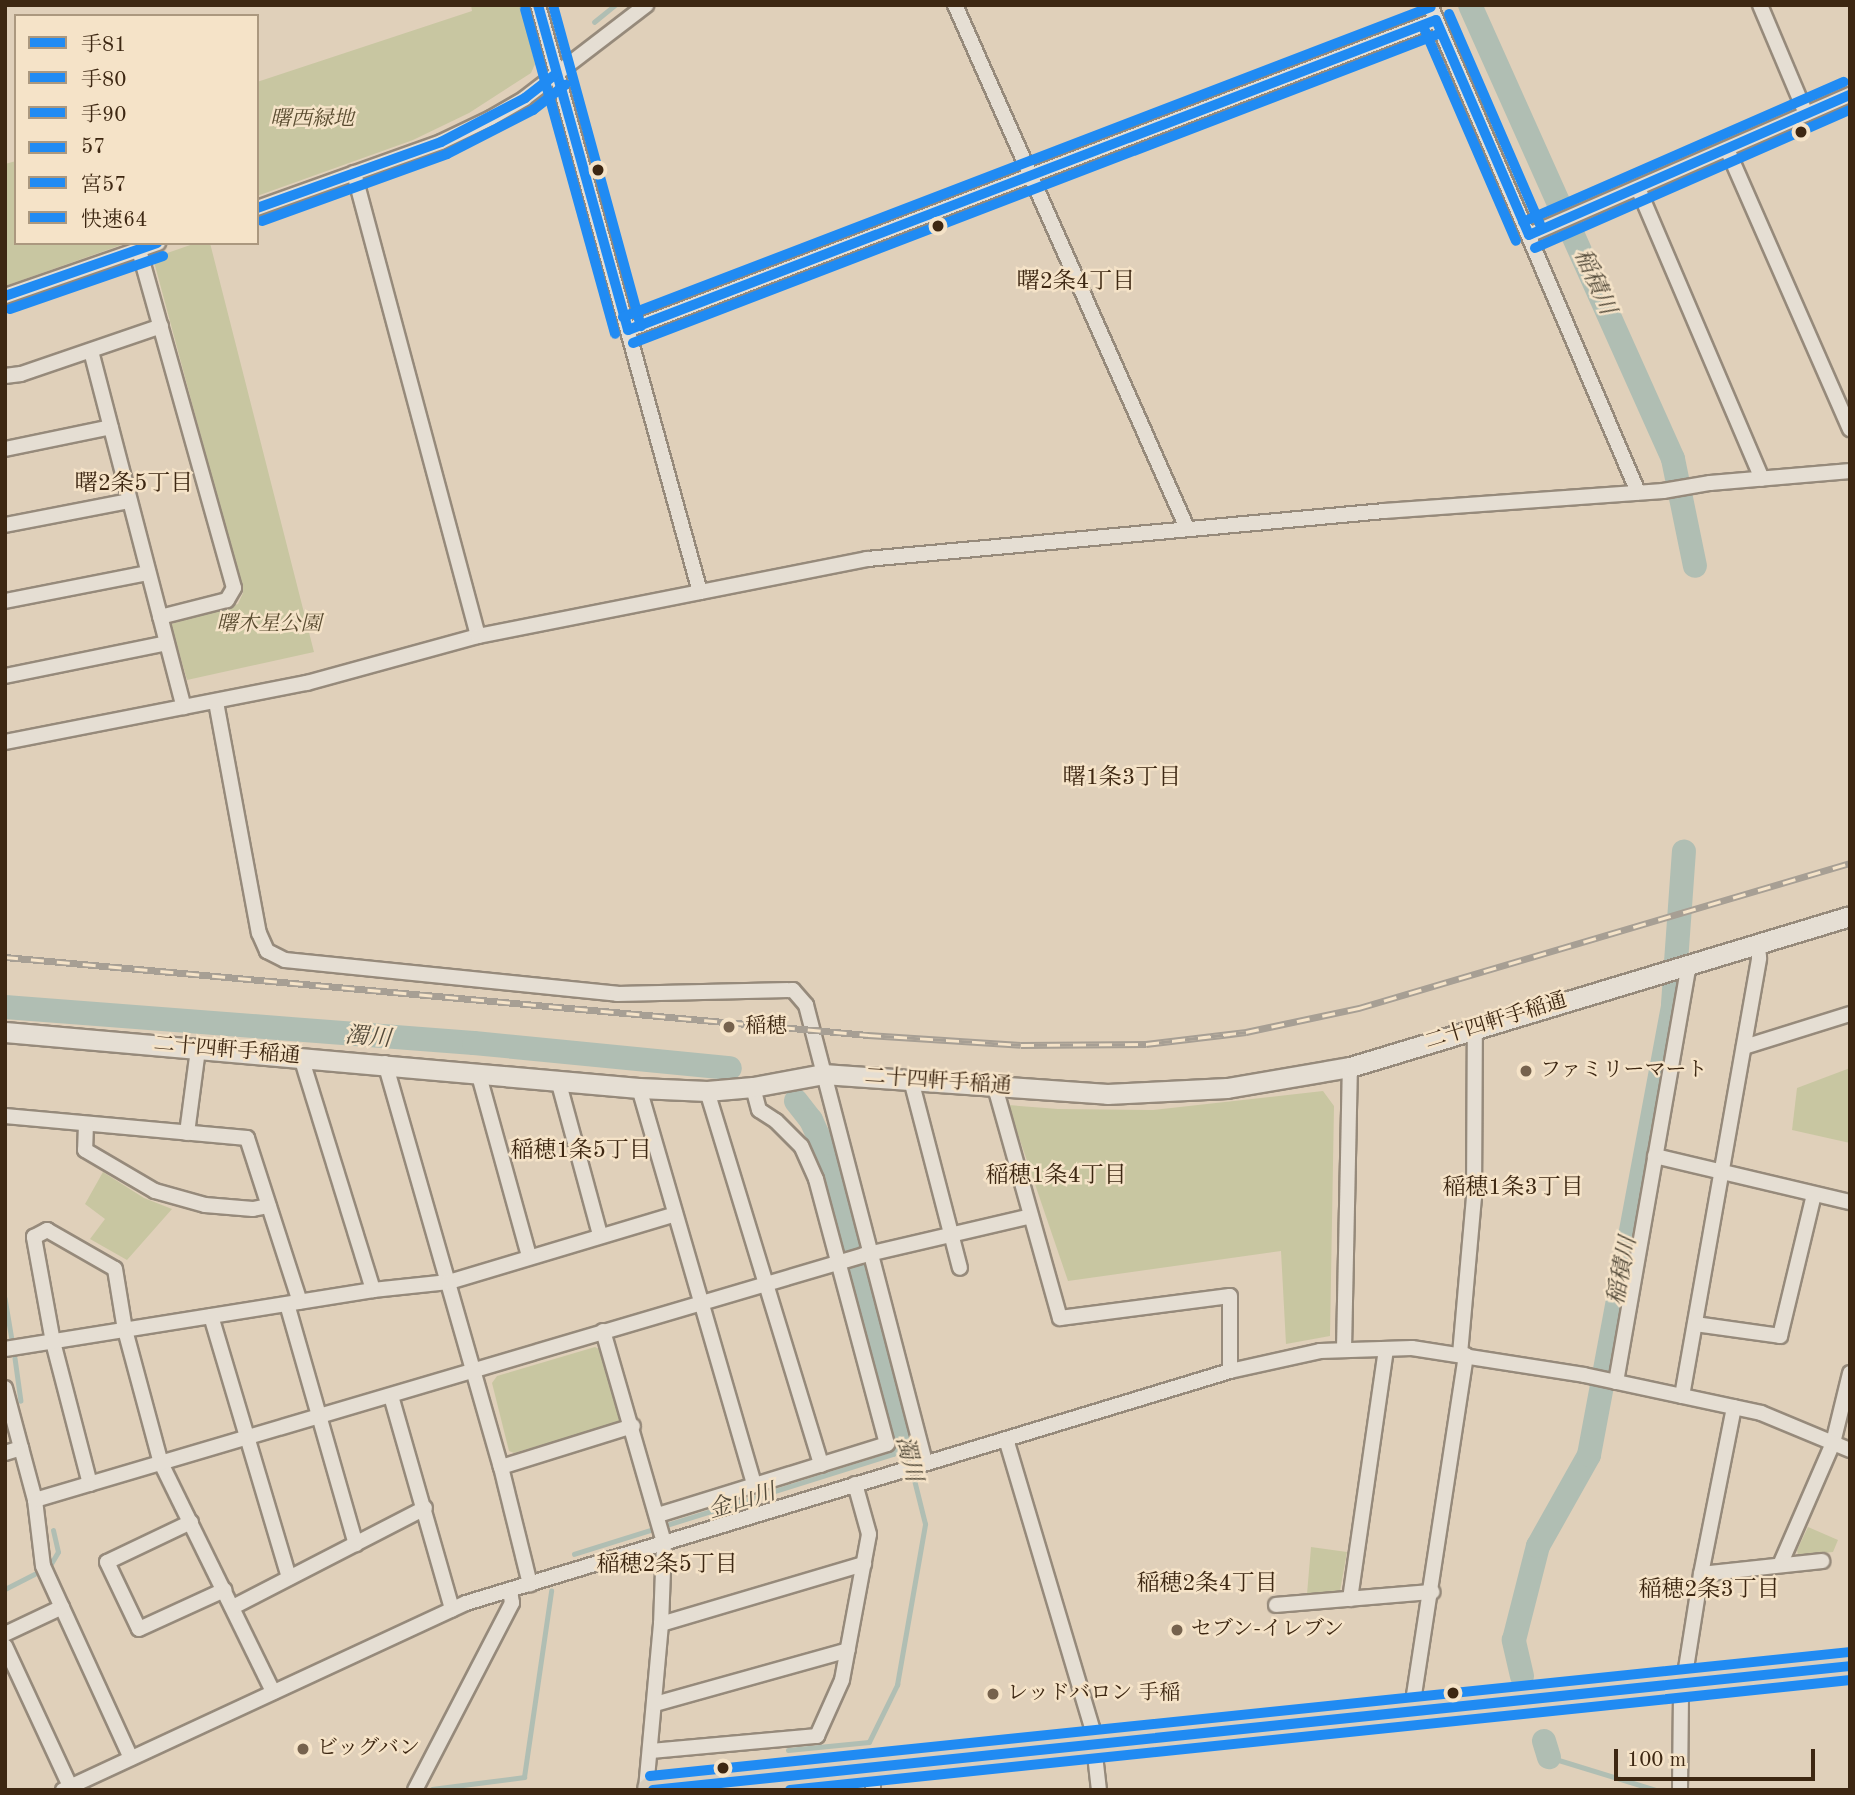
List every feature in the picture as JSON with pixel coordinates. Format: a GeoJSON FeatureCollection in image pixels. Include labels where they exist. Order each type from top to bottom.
{"type":"FeatureCollection","features":[{"type":"Feature","properties":{"kind":"highway"},"geometry":{"type":"LineString","coordinates":[[648,1790],[1097,1751],[1683,1689],[1850,1666]]}},
{"type":"Feature","properties":{"kind":"highway"},"geometry":{"type":"LineString","coordinates":[[794,1790],[873,1786],[1097,1751],[1415,1709],[1683,1689],[1850,1682]]}},
{"type":"Feature","properties":{"kind":"street"},"geometry":{"type":"LineString","coordinates":[[538,5],[700,592]]}},
{"type":"Feature","properties":{"kind":"street"},"geometry":{"type":"LineString","coordinates":[[259,207],[454,136],[525,98],[646,5]]}},
{"type":"Feature","properties":{"kind":"street"},"geometry":{"type":"LineString","coordinates":[[955,5],[1187,528]]}},
{"type":"Feature","properties":{"kind":"street"},"geometry":{"type":"LineString","coordinates":[[1430,5],[1639,492]]}},
{"type":"Feature","properties":{"kind":"street"},"geometry":{"type":"LineString","coordinates":[[1760,5],[1806,114]]}},
{"type":"Feature","properties":{"kind":"street"},"geometry":{"type":"LineString","coordinates":[[628,330],[1436,20]]}},
{"type":"Feature","properties":{"kind":"street"},"geometry":{"type":"LineString","coordinates":[[1529,235],[1850,95]]}},
{"type":"Feature","properties":{"kind":"street"},"geometry":{"type":"LineString","coordinates":[[1727,149],[1850,429]]}},
{"type":"Feature","properties":{"kind":"street"},"geometry":{"type":"LineString","coordinates":[[354,173],[478,636]]}},
{"type":"Feature","properties":{"kind":"street"},"geometry":{"type":"LineString","coordinates":[[1637,188],[1762,479]]}},
{"type":"Feature","properties":{"kind":"street"},"geometry":{"type":"LineString","coordinates":[[5,296],[153,245]]}},
{"type":"Feature","properties":{"kind":"street"},"geometry":{"type":"LineString","coordinates":[[139,250],[234,588],[227,600],[160,617]]}},
{"type":"Feature","properties":{"kind":"street"},"geometry":{"type":"LineString","coordinates":[[5,376],[91,351],[160,326]]}},
{"type":"Feature","properties":{"kind":"street"},"geometry":{"type":"LineString","coordinates":[[91,351],[184,707]]}},
{"type":"Feature","properties":{"kind":"street"},"geometry":{"type":"LineString","coordinates":[[5,449],[111,427]]}},
{"type":"Feature","properties":{"kind":"street"},"geometry":{"type":"LineString","coordinates":[[5,743],[307,683],[478,636],[867,559],[1187,528],[1663,491],[1710,483],[1850,471]]}},
{"type":"Feature","properties":{"kind":"street"},"geometry":{"type":"LineString","coordinates":[[5,525],[130,501]]}},
{"type":"Feature","properties":{"kind":"street"},"geometry":{"type":"LineString","coordinates":[[5,601],[148,573]]}},
{"type":"Feature","properties":{"kind":"street"},"geometry":{"type":"LineString","coordinates":[[5,676],[167,643]]}},
{"type":"Feature","properties":{"kind":"street"},"geometry":{"type":"LineString","coordinates":[[216,702],[256,921],[267,951],[285,960],[617,994],[793,990],[806,1004],[921,1465]]}},
{"type":"Feature","properties":{"kind":"street","name":"二十四軒手稲通"},"geometry":{"type":"LineString","coordinates":[[5,1032],[198,1050],[385,1063],[639,1088],[707,1091],[753,1087],[823,1074],[1107,1094],[1227,1088],[1350,1067],[1475,1027],[1850,916]]}},
{"type":"Feature","properties":{"kind":"street"},"geometry":{"type":"LineString","coordinates":[[1682,1396],[1759,958],[1758,944]]}},
{"type":"Feature","properties":{"kind":"street"},"geometry":{"type":"LineString","coordinates":[[1613,1381],[1655,1156],[1685,964]]}},
{"type":"Feature","properties":{"kind":"street"},"geometry":{"type":"LineString","coordinates":[[1744,1047],[1850,1014]]}},
{"type":"Feature","properties":{"kind":"street"},"geometry":{"type":"LineString","coordinates":[[1415,1709],[1414,1695],[1432,1592],[1463,1355],[1474,1197],[1475,1027]]}},
{"type":"Feature","properties":{"kind":"street"},"geometry":{"type":"LineString","coordinates":[[187,1133],[198,1050]]}},
{"type":"Feature","properties":{"kind":"street"},"geometry":{"type":"LineString","coordinates":[[300,1057],[373,1290]]}},
{"type":"Feature","properties":{"kind":"street"},"geometry":{"type":"LineString","coordinates":[[385,1063],[501,1467],[530,1584]]}},
{"type":"Feature","properties":{"kind":"street"},"geometry":{"type":"LineString","coordinates":[[1343,1349],[1350,1067]]}},
{"type":"Feature","properties":{"kind":"street"},"geometry":{"type":"LineString","coordinates":[[478,1072],[529,1256]]}},
{"type":"Feature","properties":{"kind":"street"},"geometry":{"type":"LineString","coordinates":[[558,1080],[600,1235]]}},
{"type":"Feature","properties":{"kind":"street"},"geometry":{"type":"LineString","coordinates":[[911,1080],[960,1268]]}},
{"type":"Feature","properties":{"kind":"street"},"geometry":{"type":"LineString","coordinates":[[5,1646],[67,1788],[452,1609],[530,1584],[754,1485],[887,1444],[842,1261],[816,1179],[801,1146],[776,1121],[759,1110],[753,1087]]}},
{"type":"Feature","properties":{"kind":"street"},"geometry":{"type":"LineString","coordinates":[[995,1087],[1060,1318],[1230,1296],[1230,1371]]}},
{"type":"Feature","properties":{"kind":"street"},"geometry":{"type":"LineString","coordinates":[[639,1088],[754,1485]]}},
{"type":"Feature","properties":{"kind":"street"},"geometry":{"type":"LineString","coordinates":[[707,1091],[821,1465]]}},
{"type":"Feature","properties":{"kind":"street"},"geometry":{"type":"LineString","coordinates":[[5,1116],[247,1138],[269,1206],[319,1416],[355,1544]]}},
{"type":"Feature","properties":{"kind":"street"},"geometry":{"type":"LineString","coordinates":[[86,1124],[85,1150],[155,1191],[205,1205],[253,1209],[269,1206]]}},
{"type":"Feature","properties":{"kind":"street"},"geometry":{"type":"LineString","coordinates":[[1655,1156],[1850,1202]]}},
{"type":"Feature","properties":{"kind":"street"},"geometry":{"type":"LineString","coordinates":[[1695,1324],[1780,1336],[1814,1194]]}},
{"type":"Feature","properties":{"kind":"street"},"geometry":{"type":"LineString","coordinates":[[5,1349],[373,1290],[449,1282],[675,1214]]}},
{"type":"Feature","properties":{"kind":"street"},"geometry":{"type":"LineString","coordinates":[[35,1500],[842,1261],[1031,1216]]}},
{"type":"Feature","properties":{"kind":"street"},"geometry":{"type":"LineString","coordinates":[[90,1484],[53,1342],[34,1237],[47,1230],[115,1269],[125,1330],[161,1463],[274,1692]]}},
{"type":"Feature","properties":{"kind":"street"},"geometry":{"type":"LineString","coordinates":[[211,1316],[289,1578]]}},
{"type":"Feature","properties":{"kind":"street"},"geometry":{"type":"LineString","coordinates":[[603,1331],[661,1528],[661,1624],[648,1790]]}},
{"type":"Feature","properties":{"kind":"street"},"geometry":{"type":"LineString","coordinates":[[661,1528],[855,1484],[1230,1371],[1343,1349],[1412,1348],[1584,1375],[1761,1413],[1850,1450]]}},
{"type":"Feature","properties":{"kind":"street"},"geometry":{"type":"LineString","coordinates":[[1350,1599],[1386,1350]]}},
{"type":"Feature","properties":{"kind":"street"},"geometry":{"type":"LineString","coordinates":[[1780,1565],[1833,1443],[1849,1383]]}},
{"type":"Feature","properties":{"kind":"street"},"geometry":{"type":"LineString","coordinates":[[5,1388],[35,1500],[43,1566],[131,1758]]}},
{"type":"Feature","properties":{"kind":"street"},"geometry":{"type":"LineString","coordinates":[[391,1396],[452,1609]]}},
{"type":"Feature","properties":{"kind":"street"},"geometry":{"type":"LineString","coordinates":[[1680,1790],[1683,1689],[1701,1574],[1734,1407]]}},
{"type":"Feature","properties":{"kind":"street"},"geometry":{"type":"LineString","coordinates":[[501,1467],[633,1426]]}},
{"type":"Feature","properties":{"kind":"street"},"geometry":{"type":"LineString","coordinates":[[1006,1439],[1097,1751],[1099,1790]]}},
{"type":"Feature","properties":{"kind":"street"},"geometry":{"type":"LineString","coordinates":[[5,1453],[21,1448]]}},
{"type":"Feature","properties":{"kind":"street"},"geometry":{"type":"LineString","coordinates":[[651,1751],[817,1736],[842,1680],[869,1534],[855,1484]]}},
{"type":"Feature","properties":{"kind":"street"},"geometry":{"type":"LineString","coordinates":[[233,1607],[425,1508]]}},
{"type":"Feature","properties":{"kind":"street"},"geometry":{"type":"LineString","coordinates":[[191,1522],[107,1562],[139,1629],[224,1590]]}},
{"type":"Feature","properties":{"kind":"street"},"geometry":{"type":"LineString","coordinates":[[1701,1574],[1822,1561]]}},
{"type":"Feature","properties":{"kind":"street"},"geometry":{"type":"LineString","coordinates":[[661,1624],[864,1564]]}},
{"type":"Feature","properties":{"kind":"street"},"geometry":{"type":"LineString","coordinates":[[415,1790],[512,1603],[510,1591]]}},
{"type":"Feature","properties":{"kind":"street"},"geometry":{"type":"LineString","coordinates":[[1276,1605],[1432,1592]]}},
{"type":"Feature","properties":{"kind":"street"},"geometry":{"type":"LineString","coordinates":[[5,1634],[62,1607]]}},
{"type":"Feature","properties":{"kind":"street"},"geometry":{"type":"LineString","coordinates":[[655,1704],[848,1650]]}},
{"type":"Feature","properties":{"kind":"green space","name":"曙西緑地"},"geometry":{"type":"Polygon","coordinates":[[[471,5],[521,5],[535,64],[531,73],[469,113],[413,140],[259,195],[259,81],[472,11],[471,5]]]}},
{"type":"Feature","properties":{"kind":"green space"},"geometry":{"type":"Polygon","coordinates":[[[14,162],[14,245],[121,245],[5,286],[5,164],[14,162]]]}},
{"type":"Feature","properties":{"kind":"green space","name":"曙木星公園"},"geometry":{"type":"Polygon","coordinates":[[[190,245],[211,245],[314,652],[187,680],[171,624],[238,604],[243,593],[153,258],[190,245]]]}},
{"type":"Feature","properties":{"kind":"green space"},"geometry":{"type":"Polygon","coordinates":[[[1850,1068],[1850,1143],[1792,1130],[1797,1088],[1850,1068]]]}},
{"type":"Feature","properties":{"kind":"green space"},"geometry":{"type":"Polygon","coordinates":[[[1323,1091],[1334,1106],[1330,1336],[1286,1344],[1281,1251],[1068,1281],[1008,1105],[1058,1109],[1153,1110],[1323,1091]]]}},
{"type":"Feature","properties":{"kind":"green space"},"geometry":{"type":"Polygon","coordinates":[[[103,1172],[144,1198],[172,1209],[127,1260],[90,1239],[105,1219],[85,1204],[103,1172]]]}},
{"type":"Feature","properties":{"kind":"green space"},"geometry":{"type":"Polygon","coordinates":[[[595,1347],[599,1349],[622,1417],[619,1422],[514,1453],[509,1451],[492,1383],[497,1376],[595,1347]]]}},
{"type":"Feature","properties":{"kind":"green space"},"geometry":{"type":"Polygon","coordinates":[[[1808,1527],[1838,1540],[1833,1552],[1798,1555],[1797,1550],[1808,1527]]]}},
{"type":"Feature","properties":{"kind":"green space"},"geometry":{"type":"Polygon","coordinates":[[[1311,1547],[1347,1552],[1340,1591],[1334,1595],[1307,1594],[1311,1547]]]}},
{"type":"Feature","properties":{"kind":"waterway"},"geometry":{"type":"LineString","coordinates":[[594,22],[615,5]]}},
{"type":"Feature","properties":{"kind":"waterway","name":"稲積川"},"geometry":{"type":"LineString","coordinates":[[1470,5],[1673,459],[1695,566]]}},
{"type":"Feature","properties":{"kind":"waterway","name":"稲積川"},"geometry":{"type":"LineString","coordinates":[[1522,1676],[1514,1640],[1538,1546],[1589,1455],[1673,1004],[1684,851]]}},
{"type":"Feature","properties":{"kind":"waterway","name":"濁川"},"geometry":{"type":"LineString","coordinates":[[5,1007],[474,1043],[730,1068]]}},
{"type":"Feature","properties":{"kind":"waterway","name":"濁川"},"geometry":{"type":"LineString","coordinates":[[796,1101],[811,1120],[832,1166],[904,1440]]}},
{"type":"Feature","properties":{"kind":"waterway"},"geometry":{"type":"LineString","coordinates":[[5,1298],[12,1340]]}},
{"type":"Feature","properties":{"kind":"waterway"},"geometry":{"type":"LineString","coordinates":[[15,1358],[21,1401]]}},
{"type":"Feature","properties":{"kind":"waterway","name":"金山川"},"geometry":{"type":"LineString","coordinates":[[574,1554],[893,1454],[904,1440]]}},
{"type":"Feature","properties":{"kind":"waterway","name":"濁川"},"geometry":{"type":"LineString","coordinates":[[788,1750],[869,1742],[897,1685],[925,1524],[904,1440]]}},
{"type":"Feature","properties":{"kind":"waterway"},"geometry":{"type":"LineString","coordinates":[[49,1567],[58,1552],[53,1531]]}},
{"type":"Feature","properties":{"kind":"waterway"},"geometry":{"type":"LineString","coordinates":[[5,1589],[34,1574]]}},
{"type":"Feature","properties":{"kind":"waterway","name":"金山川"},"geometry":{"type":"LineString","coordinates":[[432,1789],[524,1777],[551,1591]]}},
{"type":"Feature","properties":{"kind":"waterway","name":"稲積川"},"geometry":{"type":"LineString","coordinates":[[1544,1741],[1549,1757]]}},
{"type":"Feature","properties":{"kind":"waterway","name":"稲積川"},"geometry":{"type":"LineString","coordinates":[[1549,1757],[1656,1790]]}},
{"type":"Feature","properties":{"kind":"railway"},"geometry":{"type":"LineString","coordinates":[[5,957],[868,1035],[1021,1045],[1146,1044],[1246,1032],[1359,1008],[1850,863]]}},
{"type":"Feature","properties":{"kind":"transit line","name":"手81"},"geometry":{"type":"LineString","coordinates":[[538,5],[628,330]]}},
{"type":"Feature","properties":{"kind":"transit line","name":"手90"},"geometry":{"type":"LineString","coordinates":[[553,5],[641,326]]}},
{"type":"Feature","properties":{"kind":"transit line","name":"手90"},"geometry":{"type":"LineString","coordinates":[[623,317],[1431,7]]}},
{"type":"Feature","properties":{"kind":"transit line","name":"手80"},"geometry":{"type":"LineString","coordinates":[[525,9],[615,334]]}},
{"type":"Feature","properties":{"kind":"transit line","name":"手90"},"geometry":{"type":"LineString","coordinates":[[1449,14],[1542,229]]}},
{"type":"Feature","properties":{"kind":"transit line","name":"手81"},"geometry":{"type":"LineString","coordinates":[[1436,20],[1529,235]]}},
{"type":"Feature","properties":{"kind":"transit line","name":"手81"},"geometry":{"type":"LineString","coordinates":[[628,330],[1436,20]]}},
{"type":"Feature","properties":{"kind":"transit line","name":"手80"},"geometry":{"type":"LineString","coordinates":[[1423,26],[1516,241]]}},
{"type":"Feature","properties":{"kind":"transit line","name":"手80"},"geometry":{"type":"LineString","coordinates":[[633,343],[1441,33]]}},
{"type":"Feature","properties":{"kind":"transit line","name":"手81"},"geometry":{"type":"LineString","coordinates":[[259,207],[441,142],[525,98],[556,74]]}},
{"type":"Feature","properties":{"kind":"transit line","name":"手90"},"geometry":{"type":"LineString","coordinates":[[1523,222],[1844,82]]}},
{"type":"Feature","properties":{"kind":"transit line","name":"手80"},"geometry":{"type":"LineString","coordinates":[[262,221],[447,154],[533,110],[565,85]]}},
{"type":"Feature","properties":{"kind":"transit line","name":"手81"},"geometry":{"type":"LineString","coordinates":[[1529,235],[1850,95]]}},
{"type":"Feature","properties":{"kind":"transit line","name":"手80"},"geometry":{"type":"LineString","coordinates":[[1535,248],[1850,110]]}},
{"type":"Feature","properties":{"kind":"transit line","name":"手81"},"geometry":{"type":"LineString","coordinates":[[5,296],[151,245]]}},
{"type":"Feature","properties":{"kind":"transit line","name":"手80"},"geometry":{"type":"LineString","coordinates":[[10,309],[163,256]]}},
{"type":"Feature","properties":{"kind":"transit line","name":"快速64"},"geometry":{"type":"LineString","coordinates":[[650,1776],[1849,1652]]}},
{"type":"Feature","properties":{"kind":"transit line","name":"57"},"geometry":{"type":"LineString","coordinates":[[653,1790],[1850,1666]]}},
{"type":"Feature","properties":{"kind":"transit line","name":"宮57"},"geometry":{"type":"LineString","coordinates":[[790,1790],[1850,1680]]}},
{"type":"Feature","properties":{"kind":"place","name":"稲穂"},"geometry":{"type":"Point","coordinates":[729,1027]}},
{"type":"Feature","properties":{"kind":"place","name":"ファミリーマート"},"geometry":{"type":"Point","coordinates":[1526,1071]}},
{"type":"Feature","properties":{"kind":"place","name":"セブン-イレブン"},"geometry":{"type":"Point","coordinates":[1177,1630]}},
{"type":"Feature","properties":{"kind":"place","name":"レッドバロン 手稲"},"geometry":{"type":"Point","coordinates":[993,1694]}},
{"type":"Feature","properties":{"kind":"place","name":"ビッグバン"},"geometry":{"type":"Point","coordinates":[303,1749]}},
{"type":"Feature","properties":{"kind":"district","name":"曙2条4丁目"},"geometry":{"type":"Point","coordinates":[1076,282]}},
{"type":"Feature","properties":{"kind":"district","name":"曙2条5丁目"},"geometry":{"type":"Point","coordinates":[134,484]}},
{"type":"Feature","properties":{"kind":"district","name":"曙1条3丁目"},"geometry":{"type":"Point","coordinates":[1122,778]}},
{"type":"Feature","properties":{"kind":"district","name":"稲穂1条5丁目"},"geometry":{"type":"Point","coordinates":[581,1151]}},
{"type":"Feature","properties":{"kind":"district","name":"稲穂1条4丁目"},"geometry":{"type":"Point","coordinates":[1056,1176]}},
{"type":"Feature","properties":{"kind":"district","name":"稲穂1条3丁目"},"geometry":{"type":"Point","coordinates":[1513,1188]}},
{"type":"Feature","properties":{"kind":"district","name":"稲穂2条5丁目"},"geometry":{"type":"Point","coordinates":[667,1565]}},
{"type":"Feature","properties":{"kind":"district","name":"稲穂2条4丁目"},"geometry":{"type":"Point","coordinates":[1207,1584]}},
{"type":"Feature","properties":{"kind":"district","name":"稲穂2条3丁目"},"geometry":{"type":"Point","coordinates":[1709,1590]}}]}
